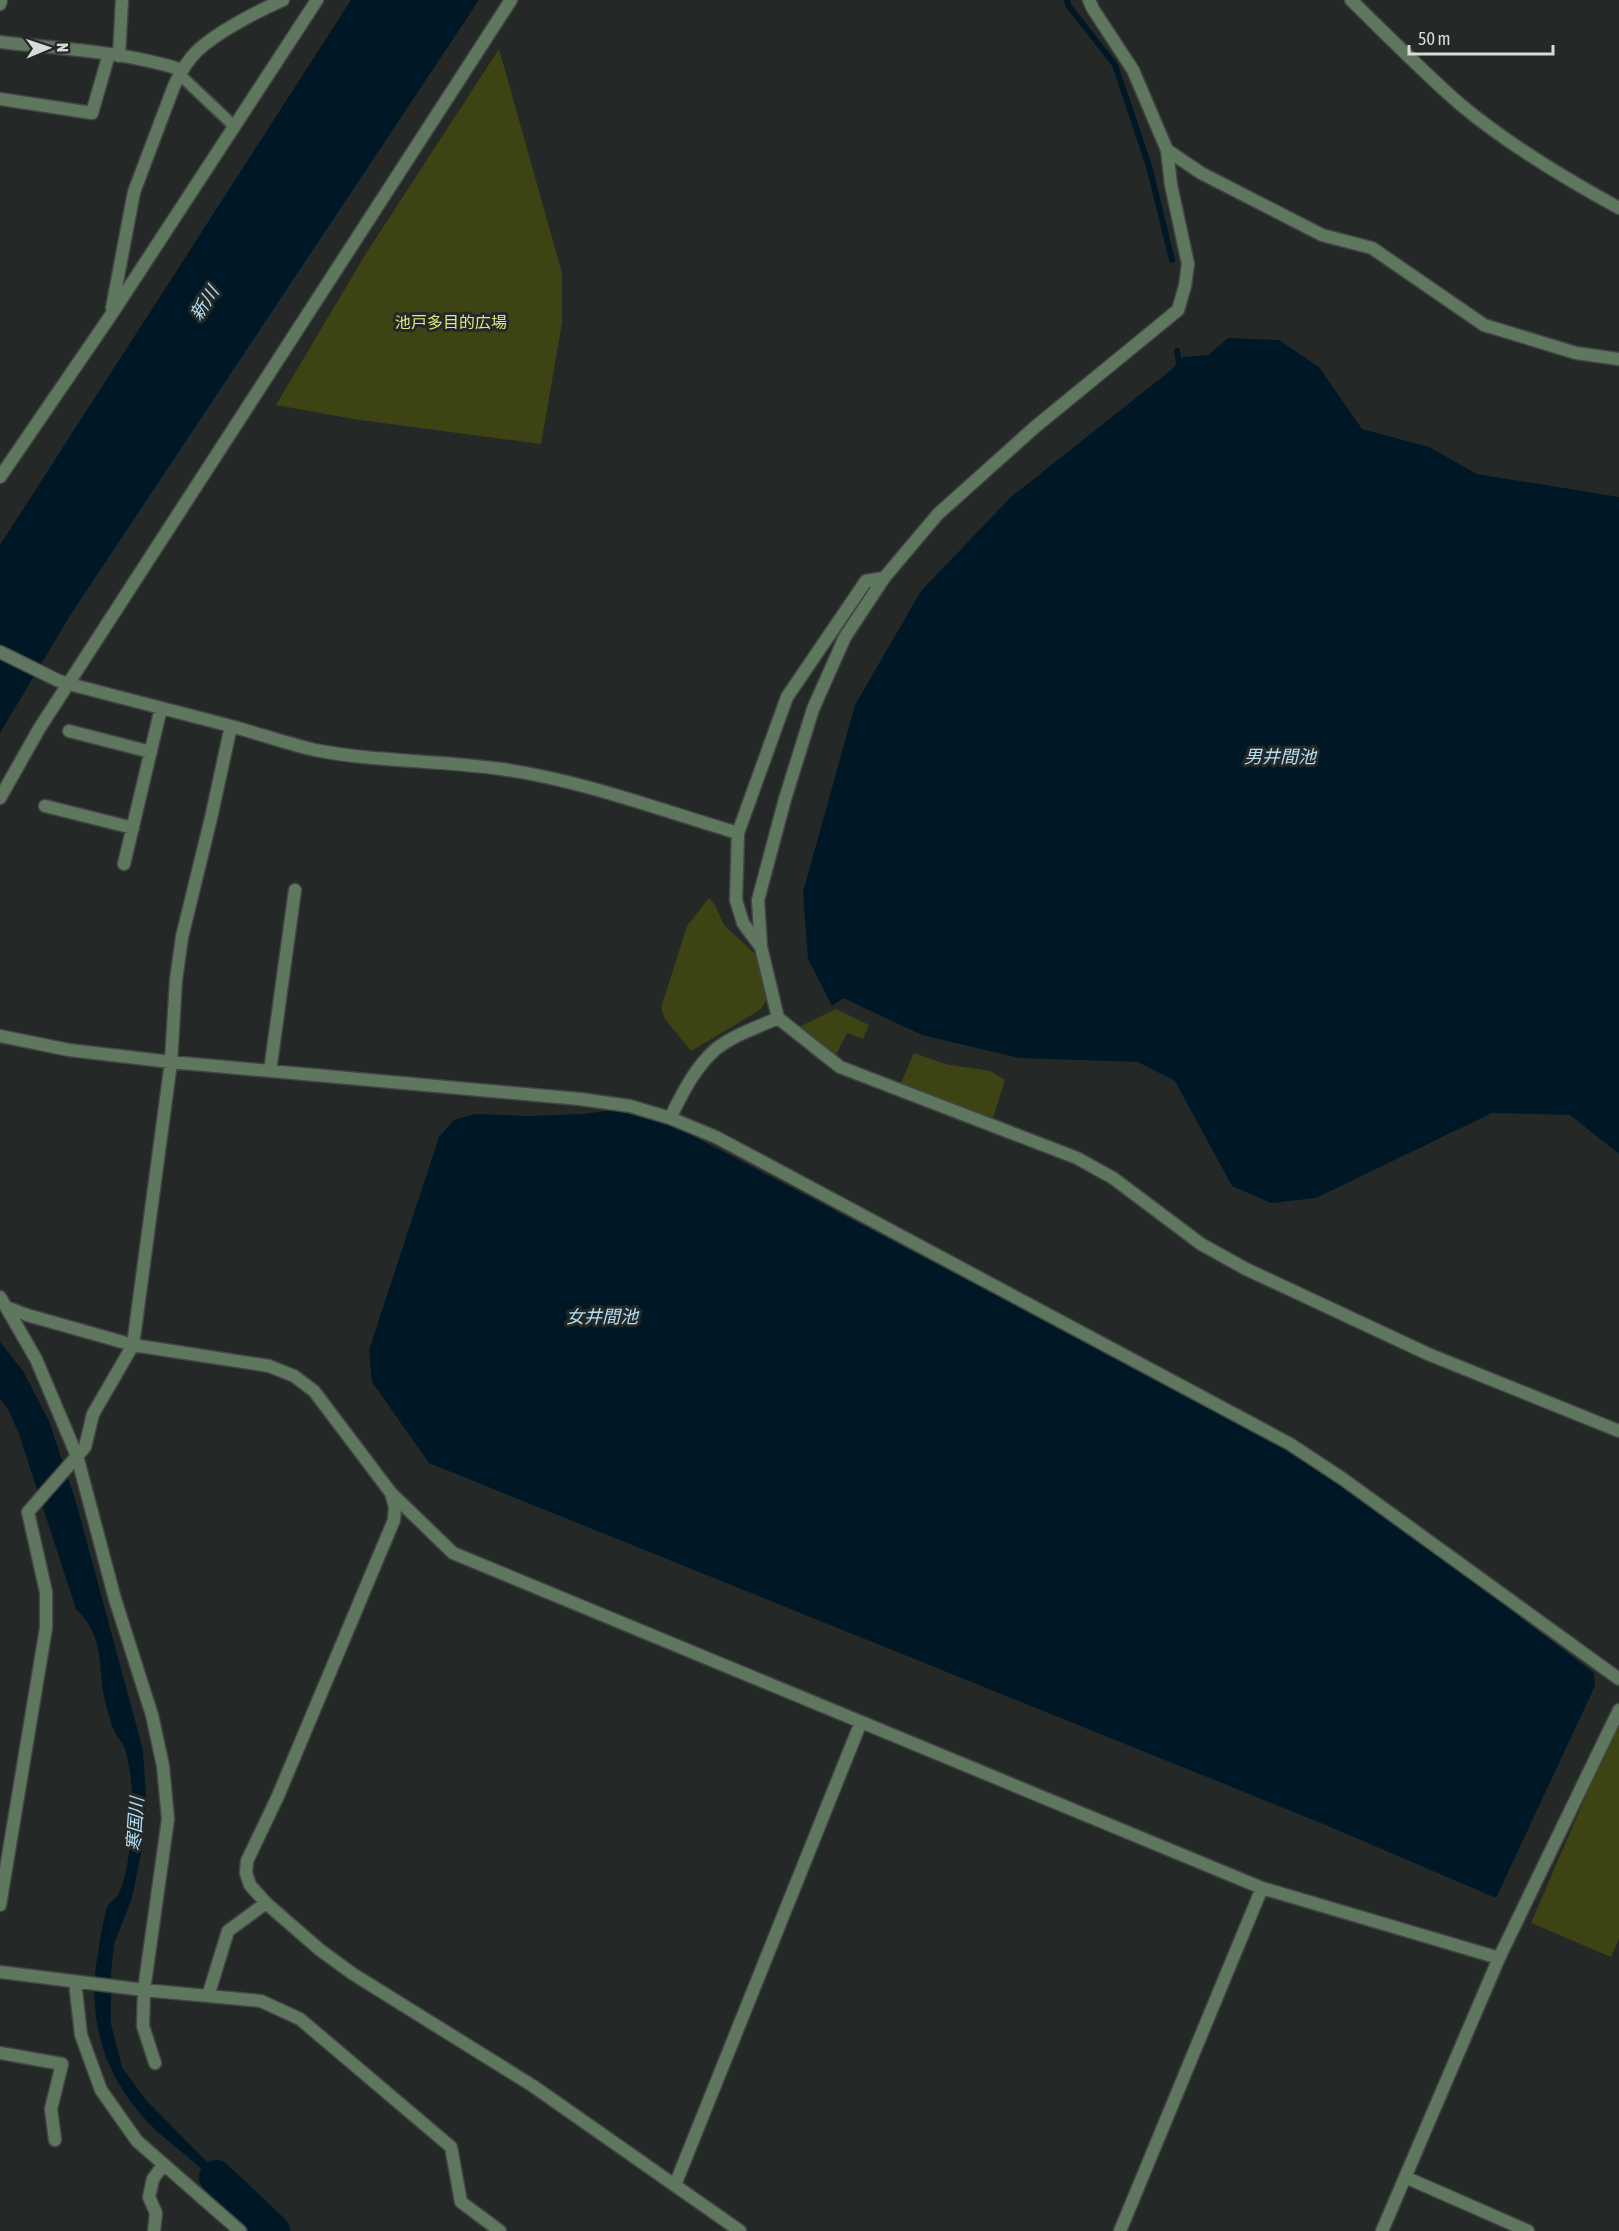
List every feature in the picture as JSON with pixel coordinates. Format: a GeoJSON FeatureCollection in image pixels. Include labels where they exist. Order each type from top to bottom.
{"type":"FeatureCollection","features":[{"type":"Feature","properties":{"kind":"street"},"geometry":{"type":"LineString","coordinates":[[0,99],[92,113],[114,55],[122,0]]}},
{"type":"Feature","properties":{"kind":"street"},"geometry":{"type":"LineString","coordinates":[[111,315],[134,192],[180,72],[198,50],[283,0]]}},
{"type":"Feature","properties":{"kind":"street"},"geometry":{"type":"LineString","coordinates":[[0,477],[36,428],[317,0]]}},
{"type":"Feature","properties":{"kind":"street"},"geometry":{"type":"LineString","coordinates":[[0,798],[63,682],[511,0]]}},
{"type":"Feature","properties":{"kind":"street"},"geometry":{"type":"LineString","coordinates":[[1089,0],[1133,70],[1167,150],[1171,185],[1188,264],[1178,310],[1035,427],[947,506],[884,578],[845,637],[813,709],[785,799],[758,900],[761,947],[778,1018],[840,1067],[1077,1158],[1113,1178],[1201,1244],[1246,1269],[1428,1354],[1619,1431]]}},
{"type":"Feature","properties":{"kind":"street"},"geometry":{"type":"LineString","coordinates":[[1351,0],[1461,105],[1568,180],[1619,208]]}},
{"type":"Feature","properties":{"kind":"street"},"geometry":{"type":"LineString","coordinates":[[0,42],[114,55],[160,63],[180,72]]}},
{"type":"Feature","properties":{"kind":"street"},"geometry":{"type":"LineString","coordinates":[[1167,150],[1201,173],[1323,235],[1372,248],[1484,325],[1576,353],[1619,359]]}},
{"type":"Feature","properties":{"kind":"street"},"geometry":{"type":"LineString","coordinates":[[761,947],[743,923],[736,900],[738,833],[787,697],[866,580],[884,578]]}},
{"type":"Feature","properties":{"kind":"street"},"geometry":{"type":"LineString","coordinates":[[0,652],[63,682],[231,726],[278,741],[356,756],[450,762],[555,779],[738,833]]}},
{"type":"Feature","properties":{"kind":"street"},"geometry":{"type":"LineString","coordinates":[[124,864],[161,708]]}},
{"type":"Feature","properties":{"kind":"street"},"geometry":{"type":"LineString","coordinates":[[0,1905],[46,1628],[46,1592],[28,1512],[85,1447],[93,1414],[133,1345],[171,1062],[176,980],[182,937],[231,726]]}},
{"type":"Feature","properties":{"kind":"street"},"geometry":{"type":"LineString","coordinates":[[69,731],[151,752]]}},
{"type":"Feature","properties":{"kind":"street"},"geometry":{"type":"LineString","coordinates":[[45,806],[133,828]]}},
{"type":"Feature","properties":{"kind":"street"},"geometry":{"type":"LineString","coordinates":[[270,1071],[295,890]]}},
{"type":"Feature","properties":{"kind":"street"},"geometry":{"type":"LineString","coordinates":[[670,1118],[688,1083],[716,1050],[742,1034],[778,1018]]}},
{"type":"Feature","properties":{"kind":"street"},"geometry":{"type":"LineString","coordinates":[[0,1036],[69,1050],[171,1062],[580,1099],[630,1106],[670,1118],[716,1137],[1290,1444],[1343,1479],[1619,1679]]}},
{"type":"Feature","properties":{"kind":"street"},"geometry":{"type":"LineString","coordinates":[[3,1302],[133,1345],[268,1366],[294,1376],[314,1391],[391,1493],[453,1552],[1262,1888],[1499,1958]]}},
{"type":"Feature","properties":{"kind":"street"},"geometry":{"type":"LineString","coordinates":[[3,1302],[36,1359],[73,1461],[152,1715],[164,1766],[168,1819],[139,1989],[143,2026],[155,2064]]}},
{"type":"Feature","properties":{"kind":"street"},"geometry":{"type":"LineString","coordinates":[[391,1493],[395,1507],[394,1520],[278,1796],[247,1861],[246,1873],[250,1885],[266,1903],[320,1950],[353,1974],[533,2086],[740,2231]]}},
{"type":"Feature","properties":{"kind":"street"},"geometry":{"type":"LineString","coordinates":[[1382,2231],[1499,1958],[1619,1710]]}},
{"type":"Feature","properties":{"kind":"street"},"geometry":{"type":"LineString","coordinates":[[675,2185],[861,1722]]}},
{"type":"Feature","properties":{"kind":"street"},"geometry":{"type":"LineString","coordinates":[[1120,2231],[1262,1888]]}},
{"type":"Feature","properties":{"kind":"street"},"geometry":{"type":"LineString","coordinates":[[208,1996],[228,1931],[266,1903]]}},
{"type":"Feature","properties":{"kind":"street"},"geometry":{"type":"LineString","coordinates":[[0,1972],[80,1983],[261,2001],[300,2019],[451,2147],[461,2202],[500,2231]]}},
{"type":"Feature","properties":{"kind":"street"},"geometry":{"type":"LineString","coordinates":[[80,1983],[81,2035],[101,2090],[137,2141],[237,2230]]}},
{"type":"Feature","properties":{"kind":"street"},"geometry":{"type":"LineString","coordinates":[[0,2053],[62,2064],[51,2109],[55,2140]]}},
{"type":"Feature","properties":{"kind":"street"},"geometry":{"type":"LineString","coordinates":[[154,2231],[156,2213],[149,2197],[153,2179],[163,2165]]}},
{"type":"Feature","properties":{"kind":"street"},"geometry":{"type":"LineString","coordinates":[[1405,2177],[1528,2231]]}},
{"type":"Feature","properties":{"kind":"lane"},"geometry":{"type":"LineString","coordinates":[[180,72],[234,126]]}},
{"type":"Feature","properties":{"kind":"green space","name":"池戸多目的広場"},"geometry":{"type":"Polygon","coordinates":[[[499,49],[562,273],[562,323],[541,444],[353,419],[276,405],[365,255],[499,49]]]}},
{"type":"Feature","properties":{"kind":"green space"},"geometry":{"type":"Polygon","coordinates":[[[709,898],[715,905],[724,925],[754,953],[764,974],[766,1001],[760,1010],[691,1051],[665,1019],[661,1008],[687,926],[709,898]]]}},
{"type":"Feature","properties":{"kind":"green space"},"geometry":{"type":"Polygon","coordinates":[[[836,1009],[869,1025],[863,1039],[847,1033],[835,1057],[808,1035],[801,1026],[836,1009]]]}},
{"type":"Feature","properties":{"kind":"green space"},"geometry":{"type":"Polygon","coordinates":[[[914,1053],[945,1064],[990,1071],[1005,1080],[992,1121],[900,1085],[914,1053]]]}},
{"type":"Feature","properties":{"kind":"green space"},"geometry":{"type":"Polygon","coordinates":[[[1619,1719],[1619,1939],[1611,1957],[1531,1923],[1619,1719]]]}},
{"type":"Feature","properties":{"kind":"water","name":"新川"},"geometry":{"type":"Polygon","coordinates":[[[351,0],[479,0],[71,614],[0,733],[0,545],[351,0]]]}},
{"type":"Feature","properties":{"kind":"water","name":"男井間池"},"geometry":{"type":"Polygon","coordinates":[[[1228,338],[1279,340],[1319,367],[1362,429],[1429,447],[1477,474],[1619,497],[1619,1154],[1570,1115],[1492,1113],[1316,1198],[1271,1203],[1232,1186],[1175,1081],[1138,1062],[1019,1058],[922,1035],[843,998],[832,1006],[808,959],[803,892],[855,705],[921,591],[1011,497],[1171,370],[1183,357],[1208,355],[1228,338]]]}},
{"type":"Feature","properties":{"kind":"water","name":"女井間池"},"geometry":{"type":"Polygon","coordinates":[[[615,1110],[676,1127],[1282,1446],[1401,1528],[1594,1673],[1595,1686],[1496,1898],[1321,1823],[429,1463],[372,1382],[369,1350],[439,1137],[454,1120],[475,1114],[529,1116],[615,1110]]]}},
{"type":"Feature","properties":{"kind":"water"},"geometry":{"type":"Polygon","coordinates":[[[0,1342],[23,1371],[49,1421],[76,1502],[143,1750],[146,1797],[142,1849],[132,1898],[114,1944],[111,1975],[111,2024],[122,2067],[145,2099],[245,2200],[254,2216],[159,2133],[141,2114],[113,2073],[104,2051],[95,2004],[95,1979],[105,1914],[109,1904],[121,1888],[128,1860],[132,1815],[130,1775],[127,1755],[110,1721],[96,1642],[86,1620],[76,1609],[19,1434],[9,1411],[0,1399],[0,1342]]]}},
{"type":"Feature","properties":{"kind":"waterway"},"geometry":{"type":"LineString","coordinates":[[1067,0],[1068,5],[1115,65],[1149,166],[1172,260]]}},
{"type":"Feature","properties":{"kind":"waterway"},"geometry":{"type":"LineString","coordinates":[[1177,351],[1180,369]]}},
{"type":"Feature","properties":{"kind":"waterway","name":"寒国川"},"geometry":{"type":"LineString","coordinates":[[216,2177],[273,2231]]}}]}
